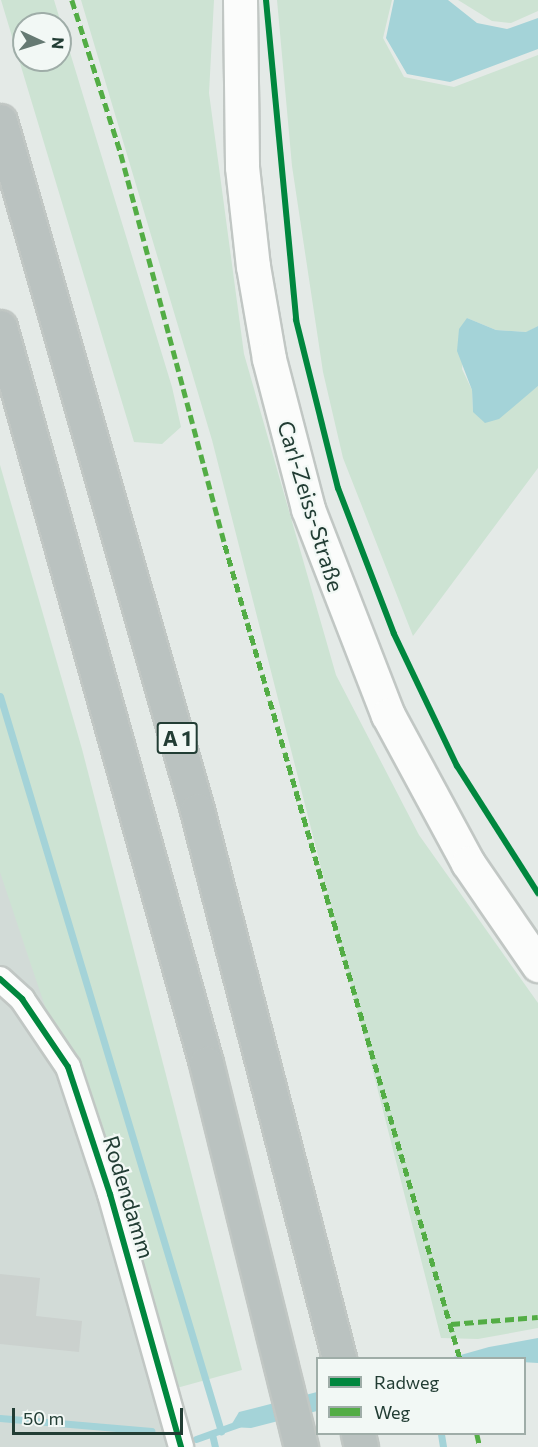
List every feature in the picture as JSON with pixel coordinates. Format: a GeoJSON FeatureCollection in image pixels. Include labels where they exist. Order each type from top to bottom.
{"type":"FeatureCollection","features":[{"type":"Feature","properties":{"kind":"highway","name":"A 1"},"geometry":{"type":"LineString","coordinates":[[0,122],[197,810],[338,1357]]}},
{"type":"Feature","properties":{"kind":"highway","name":"A 1"},"geometry":{"type":"LineString","coordinates":[[0,327],[206,1063],[298,1435]]}},
{"type":"Feature","properties":{"kind":"main road","name":"Carl-Zeiss-Straße"},"geometry":{"type":"LineString","coordinates":[[240,0],[242,166],[253,266],[269,359],[308,509],[388,715],[468,863],[538,965]]}},
{"type":"Feature","properties":{"kind":"street","name":"Rodendamm"},"geometry":{"type":"LineString","coordinates":[[0,979],[22,999],[68,1067],[110,1194],[181,1447]]}},
{"type":"Feature","properties":{"kind":"shaded area"},"geometry":{"type":"Polygon","coordinates":[[[0,827],[188,1447],[0,1447],[0,827]]]}},
{"type":"Feature","properties":{"kind":"green space"},"geometry":{"type":"Polygon","coordinates":[[[1,0],[54,0],[58,12],[12,12],[12,37],[1,0]]]}},
{"type":"Feature","properties":{"kind":"green space"},"geometry":{"type":"Polygon","coordinates":[[[81,0],[214,0],[209,93],[244,354],[336,675],[419,835],[538,1003],[538,1328],[478,1339],[441,1338],[212,440],[81,0]]]}},
{"type":"Feature","properties":{"kind":"green space"},"geometry":{"type":"Polygon","coordinates":[[[277,0],[392,0],[383,38],[404,77],[454,87],[538,55],[538,326],[527,332],[496,330],[467,318],[462,369],[472,390],[473,412],[518,401],[538,386],[538,468],[413,636],[343,458],[323,372],[292,166],[277,0]]]}},
{"type":"Feature","properties":{"kind":"green space"},"geometry":{"type":"Polygon","coordinates":[[[458,0],[538,0],[538,11],[511,23],[492,21],[458,0]]]}},
{"type":"Feature","properties":{"kind":"green space"},"geometry":{"type":"Polygon","coordinates":[[[72,59],[172,387],[181,427],[162,444],[134,442],[23,72],[72,72],[72,59]]]}},
{"type":"Feature","properties":{"kind":"green space"},"geometry":{"type":"Polygon","coordinates":[[[0,465],[82,749],[242,1370],[173,1389],[0,872],[0,465]]]}},
{"type":"Feature","properties":{"kind":"water"},"geometry":{"type":"Polygon","coordinates":[[[394,0],[448,0],[477,23],[507,29],[538,18],[538,49],[450,82],[407,74],[386,38],[394,0]]]}},
{"type":"Feature","properties":{"kind":"water"},"geometry":{"type":"Polygon","coordinates":[[[467,318],[496,330],[526,332],[538,326],[538,386],[499,419],[485,423],[473,412],[472,390],[457,351],[459,329],[467,318]]]}},
{"type":"Feature","properties":{"kind":"water"},"geometry":{"type":"Polygon","coordinates":[[[538,1338],[538,1363],[526,1362],[526,1357],[454,1357],[489,1347],[538,1338]]]}},
{"type":"Feature","properties":{"kind":"water"},"geometry":{"type":"Polygon","coordinates":[[[316,1392],[316,1411],[251,1428],[230,1427],[239,1412],[316,1392]]]}},
{"type":"Feature","properties":{"kind":"building"},"geometry":{"type":"Polygon","coordinates":[[[0,1274],[40,1278],[36,1316],[82,1321],[79,1352],[0,1344],[0,1274]]]}},
{"type":"Feature","properties":{"kind":"waterway"},"geometry":{"type":"LineString","coordinates":[[0,696],[221,1431]]}},
{"type":"Feature","properties":{"kind":"waterway"},"geometry":{"type":"LineString","coordinates":[[0,1418],[151,1431]]}},
{"type":"Feature","properties":{"kind":"waterway"},"geometry":{"type":"LineString","coordinates":[[196,1439],[238,1424]]}},
{"type":"Feature","properties":{"kind":"waterway"},"geometry":{"type":"LineString","coordinates":[[212,1434],[215,1447]]}},
{"type":"Feature","properties":{"kind":"waterway"},"geometry":{"type":"LineString","coordinates":[[441,1435],[443,1447]]}},
{"type":"Feature","properties":{"kind":"marked path"},"geometry":{"type":"LineString","coordinates":[[72,0],[121,154],[225,545],[460,1357]]}},
{"type":"Feature","properties":{"kind":"marked path"},"geometry":{"type":"LineString","coordinates":[[451,1324],[538,1317]]}},
{"type":"Feature","properties":{"kind":"marked path"},"geometry":{"type":"LineString","coordinates":[[477,1435],[480,1447]]}},
{"type":"Feature","properties":{"kind":"cycle path"},"geometry":{"type":"LineString","coordinates":[[266,0],[296,320],[338,488],[394,634],[457,766],[538,893]]}},
{"type":"Feature","properties":{"kind":"cycle path"},"geometry":{"type":"LineString","coordinates":[[0,979],[22,999],[68,1067],[110,1194],[181,1447]]}}]}
